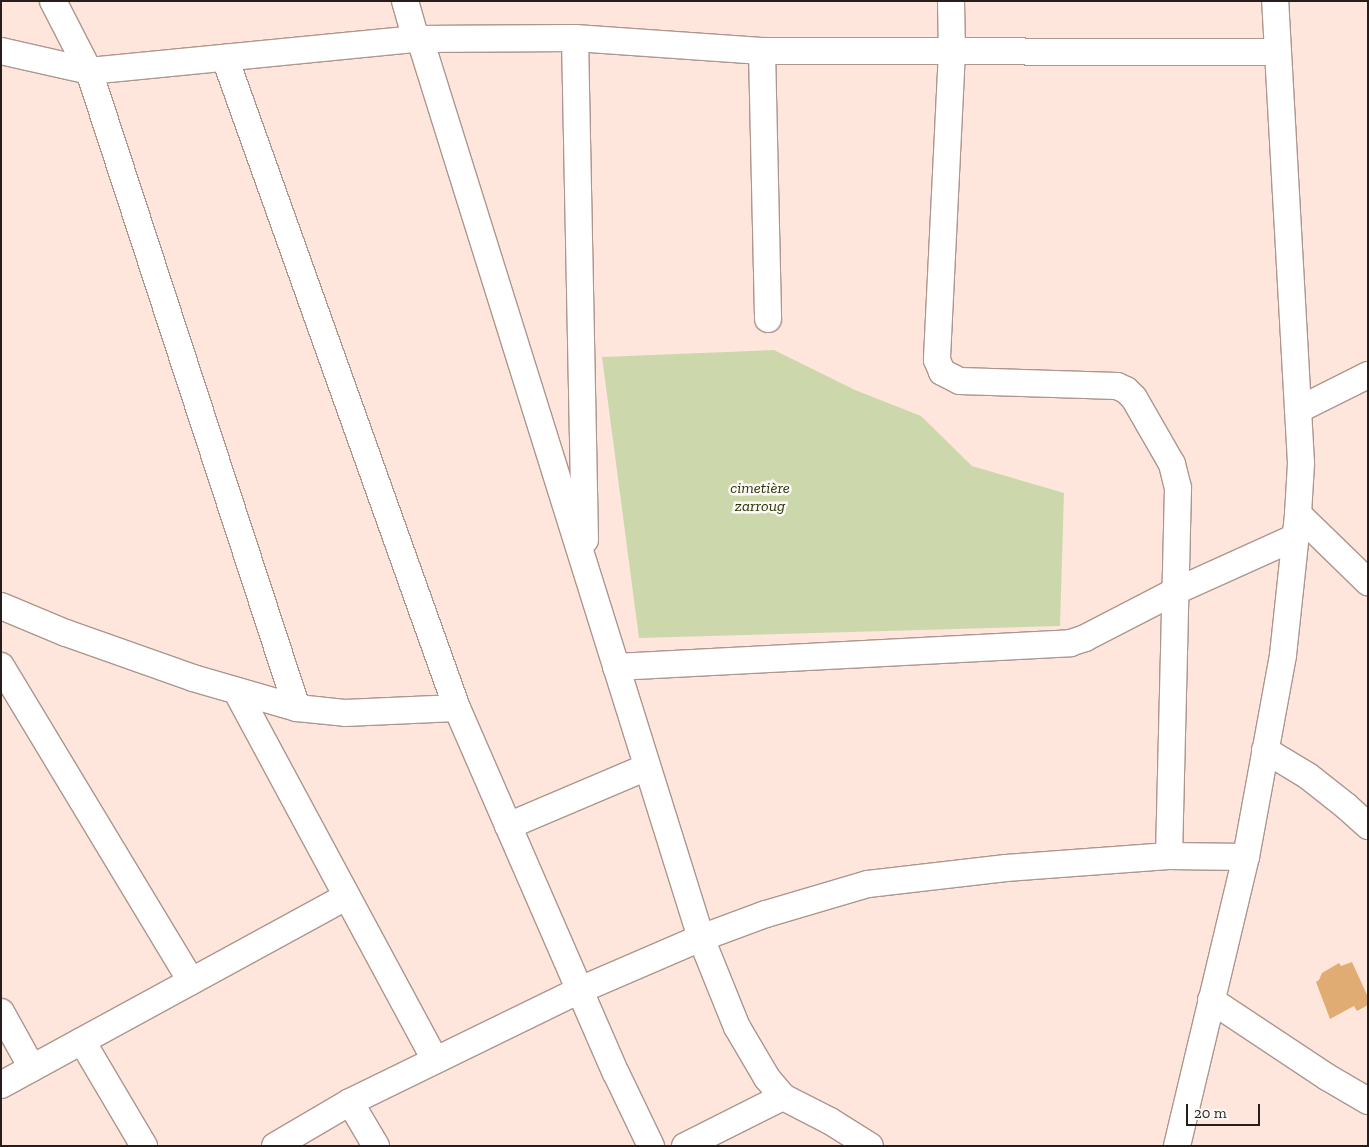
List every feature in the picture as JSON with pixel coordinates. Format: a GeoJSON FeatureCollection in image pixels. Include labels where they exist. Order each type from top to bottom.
{"type":"FeatureCollection","features":[{"type":"Feature","properties":{"kind":"street"},"geometry":{"type":"LineString","coordinates":[[53,1],[89,71],[297,708]]}},
{"type":"Feature","properties":{"kind":"street"},"geometry":{"type":"LineString","coordinates":[[405,1],[701,938],[737,1027],[759,1065],[784,1097],[830,1121],[870,1146]]}},
{"type":"Feature","properties":{"kind":"street"},"geometry":{"type":"LineString","coordinates":[[951,1],[952,51],[937,360],[942,372],[960,381],[1103,384],[1126,390],[1134,398],[1172,464],[1178,488],[1169,856]]}},
{"type":"Feature","properties":{"kind":"street"},"geometry":{"type":"LineString","coordinates":[[1177,1146],[1246,857],[1284,655],[1297,526],[1301,463],[1277,52],[1279,3]]}},
{"type":"Feature","properties":{"kind":"street"},"geometry":{"type":"LineString","coordinates":[[1,51],[89,71],[418,39],[575,38],[762,51],[1277,52]]}},
{"type":"Feature","properties":{"kind":"street"},"geometry":{"type":"LineString","coordinates":[[575,38],[586,570]]}},
{"type":"Feature","properties":{"kind":"street"},"geometry":{"type":"LineString","coordinates":[[762,51],[768,319]]}},
{"type":"Feature","properties":{"kind":"street"},"geometry":{"type":"LineString","coordinates":[[224,58],[457,708],[580,990],[651,1146]]}},
{"type":"Feature","properties":{"kind":"street"},"geometry":{"type":"LineString","coordinates":[[1298,410],[1368,376]]}},
{"type":"Feature","properties":{"kind":"street"},"geometry":{"type":"LineString","coordinates":[[616,667],[1070,643],[1085,638],[1297,526]]}},
{"type":"Feature","properties":{"kind":"street"},"geometry":{"type":"LineString","coordinates":[[1297,526],[1368,582]]}},
{"type":"Feature","properties":{"kind":"street"},"geometry":{"type":"LineString","coordinates":[[1,606],[66,633],[237,692],[297,708],[345,712],[457,708]]}},
{"type":"Feature","properties":{"kind":"street"},"geometry":{"type":"LineString","coordinates":[[1,666],[191,981]]}},
{"type":"Feature","properties":{"kind":"street"},"geometry":{"type":"LineString","coordinates":[[237,692],[435,1060]]}},
{"type":"Feature","properties":{"kind":"street"},"geometry":{"type":"LineString","coordinates":[[1265,750],[1308,776],[1368,826]]}},
{"type":"Feature","properties":{"kind":"street"},"geometry":{"type":"LineString","coordinates":[[508,826],[648,767]]}},
{"type":"Feature","properties":{"kind":"street"},"geometry":{"type":"LineString","coordinates":[[275,1146],[350,1102],[580,990],[701,938],[766,914],[868,884],[1006,868],[1169,856],[1246,857]]}},
{"type":"Feature","properties":{"kind":"street"},"geometry":{"type":"LineString","coordinates":[[1,1085],[347,896]]}},
{"type":"Feature","properties":{"kind":"street"},"geometry":{"type":"LineString","coordinates":[[1211,1000],[1327,1077],[1368,1101]]}},
{"type":"Feature","properties":{"kind":"street"},"geometry":{"type":"LineString","coordinates":[[1,1012],[32,1068]]}},
{"type":"Feature","properties":{"kind":"street"},"geometry":{"type":"LineString","coordinates":[[82,1040],[144,1146]]}},
{"type":"Feature","properties":{"kind":"street"},"geometry":{"type":"LineString","coordinates":[[685,1146],[784,1097]]}},
{"type":"Feature","properties":{"kind":"street"},"geometry":{"type":"LineString","coordinates":[[350,1102],[376,1146]]}},
{"type":"Feature","properties":{"kind":"green space","name":"cimetière zarroug"},"geometry":{"type":"Polygon","coordinates":[[[774,350],[855,390],[921,416],[972,466],[1064,493],[1060,626],[639,638],[602,357],[774,350]]]}},
{"type":"Feature","properties":{"kind":"building"},"geometry":{"type":"Polygon","coordinates":[[[1352,962],[1368,997],[1368,1005],[1357,1011],[1354,1006],[1330,1019],[1316,982],[1322,973],[1339,963],[1341,966],[1352,962]]]}}]}
